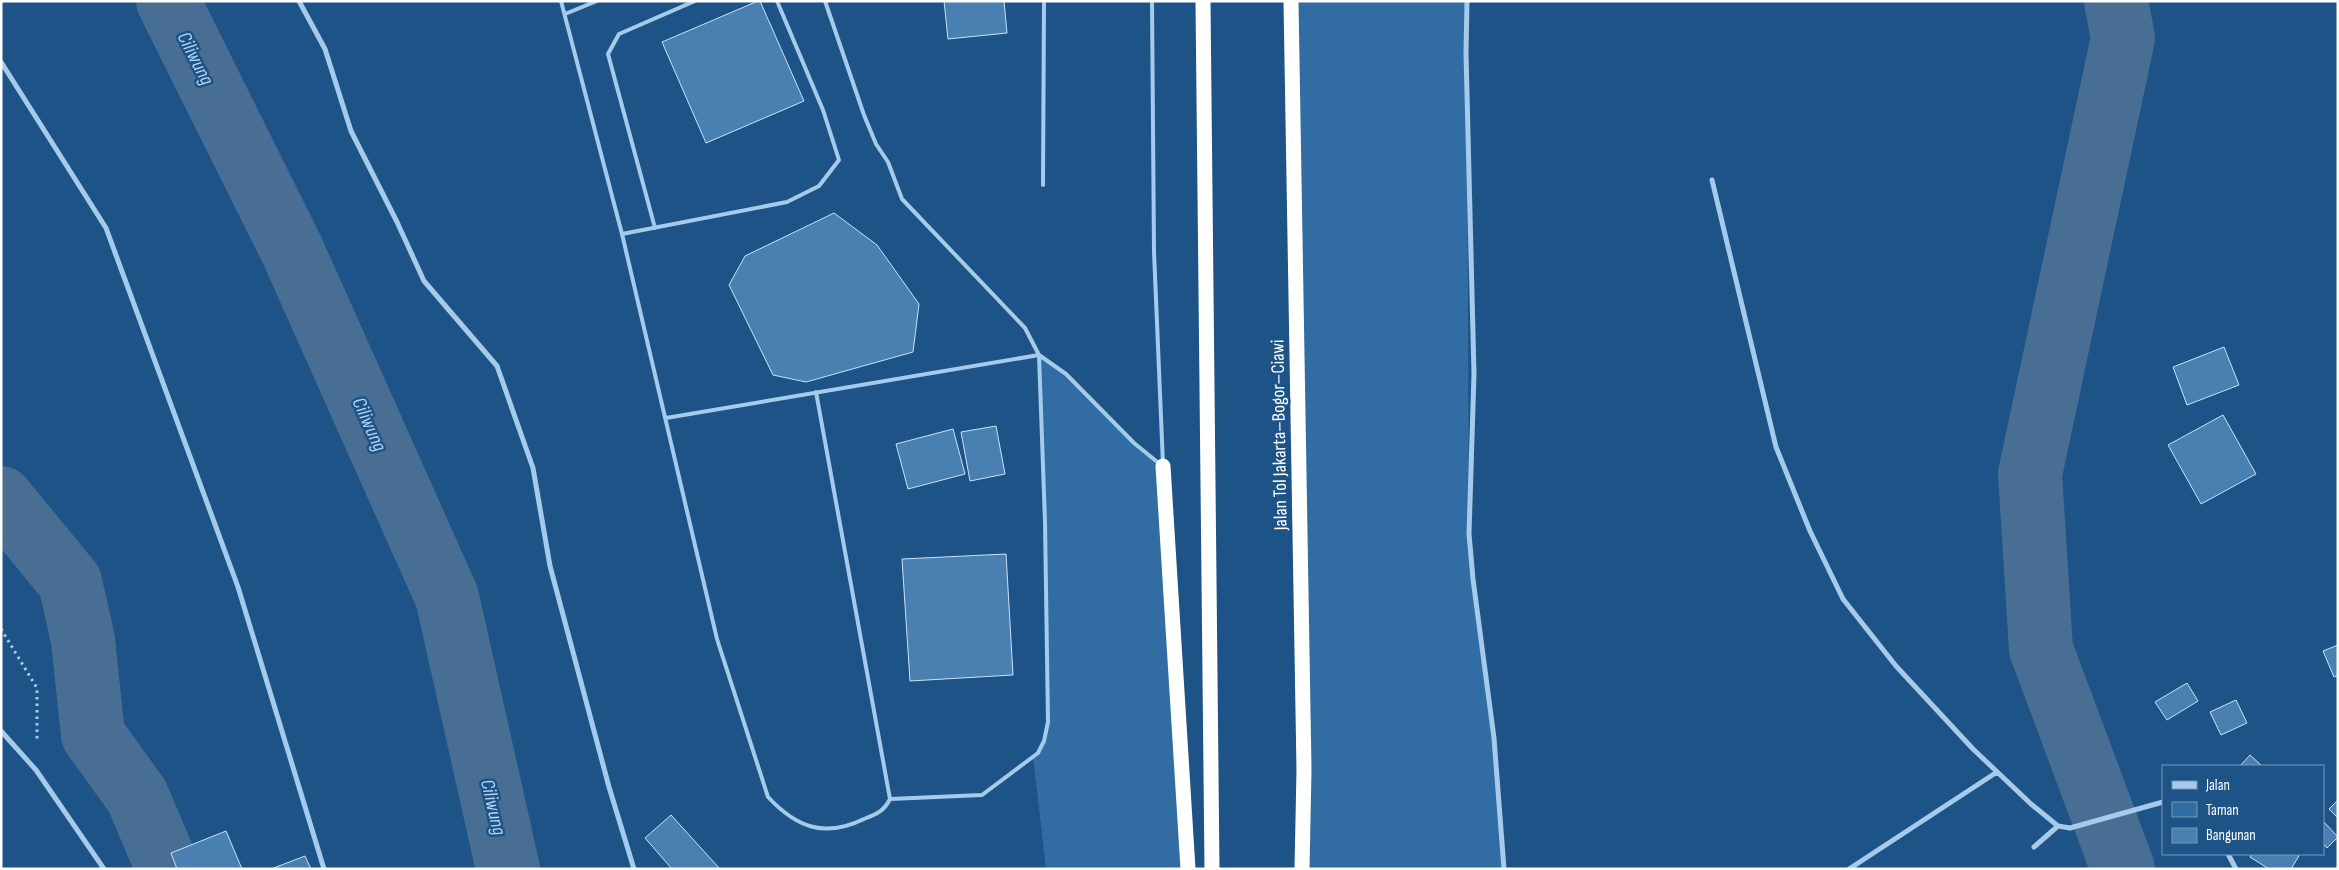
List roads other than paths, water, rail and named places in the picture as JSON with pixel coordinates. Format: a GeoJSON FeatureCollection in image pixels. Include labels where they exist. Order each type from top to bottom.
{"type":"FeatureCollection","features":[{"type":"Feature","properties":{"kind":"highway"},"geometry":{"type":"LineString","coordinates":[[1203,1],[1212,869]]}},
{"type":"Feature","properties":{"kind":"highway","name":"Jalan Tol Jakarta–Bogor–Ciawi"},"geometry":{"type":"LineString","coordinates":[[1291,1],[1304,770],[1302,869]]}},
{"type":"Feature","properties":{"kind":"highway"},"geometry":{"type":"LineString","coordinates":[[1163,466],[1188,869]]}},
{"type":"Feature","properties":{"kind":"street"},"geometry":{"type":"LineString","coordinates":[[298,1],[325,49],[351,131],[397,222],[424,281],[497,366],[533,468],[550,566],[609,787],[634,869]]}},
{"type":"Feature","properties":{"kind":"street"},"geometry":{"type":"LineString","coordinates":[[1467,1],[1466,53],[1474,374],[1469,534],[1473,579],[1494,738],[1504,869]]}},
{"type":"Feature","properties":{"kind":"street"},"geometry":{"type":"LineString","coordinates":[[1,62],[106,228],[238,587],[324,869]]}},
{"type":"Feature","properties":{"kind":"street"},"geometry":{"type":"LineString","coordinates":[[1712,180],[1776,447],[1810,531],[1843,599],[1896,666],[1973,749],[2058,826],[2070,828],[2161,802]]}},
{"type":"Feature","properties":{"kind":"street"},"geometry":{"type":"LineString","coordinates":[[1,731],[36,770],[104,869]]}},
{"type":"Feature","properties":{"kind":"street"},"geometry":{"type":"LineString","coordinates":[[1849,869],[1944,806],[1985,782],[1997,772]]}},
{"type":"Feature","properties":{"kind":"street"},"geometry":{"type":"LineString","coordinates":[[2034,847],[2058,826]]}},
{"type":"Feature","properties":{"kind":"street"},"geometry":{"type":"LineString","coordinates":[[2229,855],[2236,869]]}},
{"type":"Feature","properties":{"kind":"lane"},"geometry":{"type":"LineString","coordinates":[[561,1],[622,234],[718,640],[768,797],[781,810],[802,824],[822,829],[846,828],[884,810],[890,799],[816,392]]}},
{"type":"Feature","properties":{"kind":"lane"},"geometry":{"type":"LineString","coordinates":[[565,14],[597,1]]}},
{"type":"Feature","properties":{"kind":"lane"},"geometry":{"type":"LineString","coordinates":[[655,228],[608,54],[620,34],[695,1]]}},
{"type":"Feature","properties":{"kind":"lane"},"geometry":{"type":"LineString","coordinates":[[622,234],[787,202],[819,186],[839,160],[823,110],[777,1]]}},
{"type":"Feature","properties":{"kind":"lane"},"geometry":{"type":"LineString","coordinates":[[825,1],[864,115],[876,144],[888,162],[902,199],[1025,328],[1039,355],[1045,522],[1048,722],[1044,741],[1038,753],[982,794],[890,799]]}},
{"type":"Feature","properties":{"kind":"lane"},"geometry":{"type":"LineString","coordinates":[[1043,185],[1044,1]]}},
{"type":"Feature","properties":{"kind":"lane"},"geometry":{"type":"LineString","coordinates":[[1152,1],[1154,252],[1163,466]]}},
{"type":"Feature","properties":{"kind":"lane"},"geometry":{"type":"LineString","coordinates":[[666,418],[1039,355],[1066,374],[1134,443],[1163,466]]}},
{"type":"Feature","properties":{"kind":"waterway","name":"Ciliwung"},"geometry":{"type":"LineString","coordinates":[[168,1],[292,250],[447,597],[508,869]]}},
{"type":"Feature","properties":{"kind":"waterway"},"geometry":{"type":"LineString","coordinates":[[2116,1],[2123,38],[2030,474],[2041,649],[2123,869]]}},
{"type":"Feature","properties":{"kind":"waterway"},"geometry":{"type":"LineString","coordinates":[[1,498],[70,582],[83,640],[93,735],[137,796],[168,869]]}}]}
